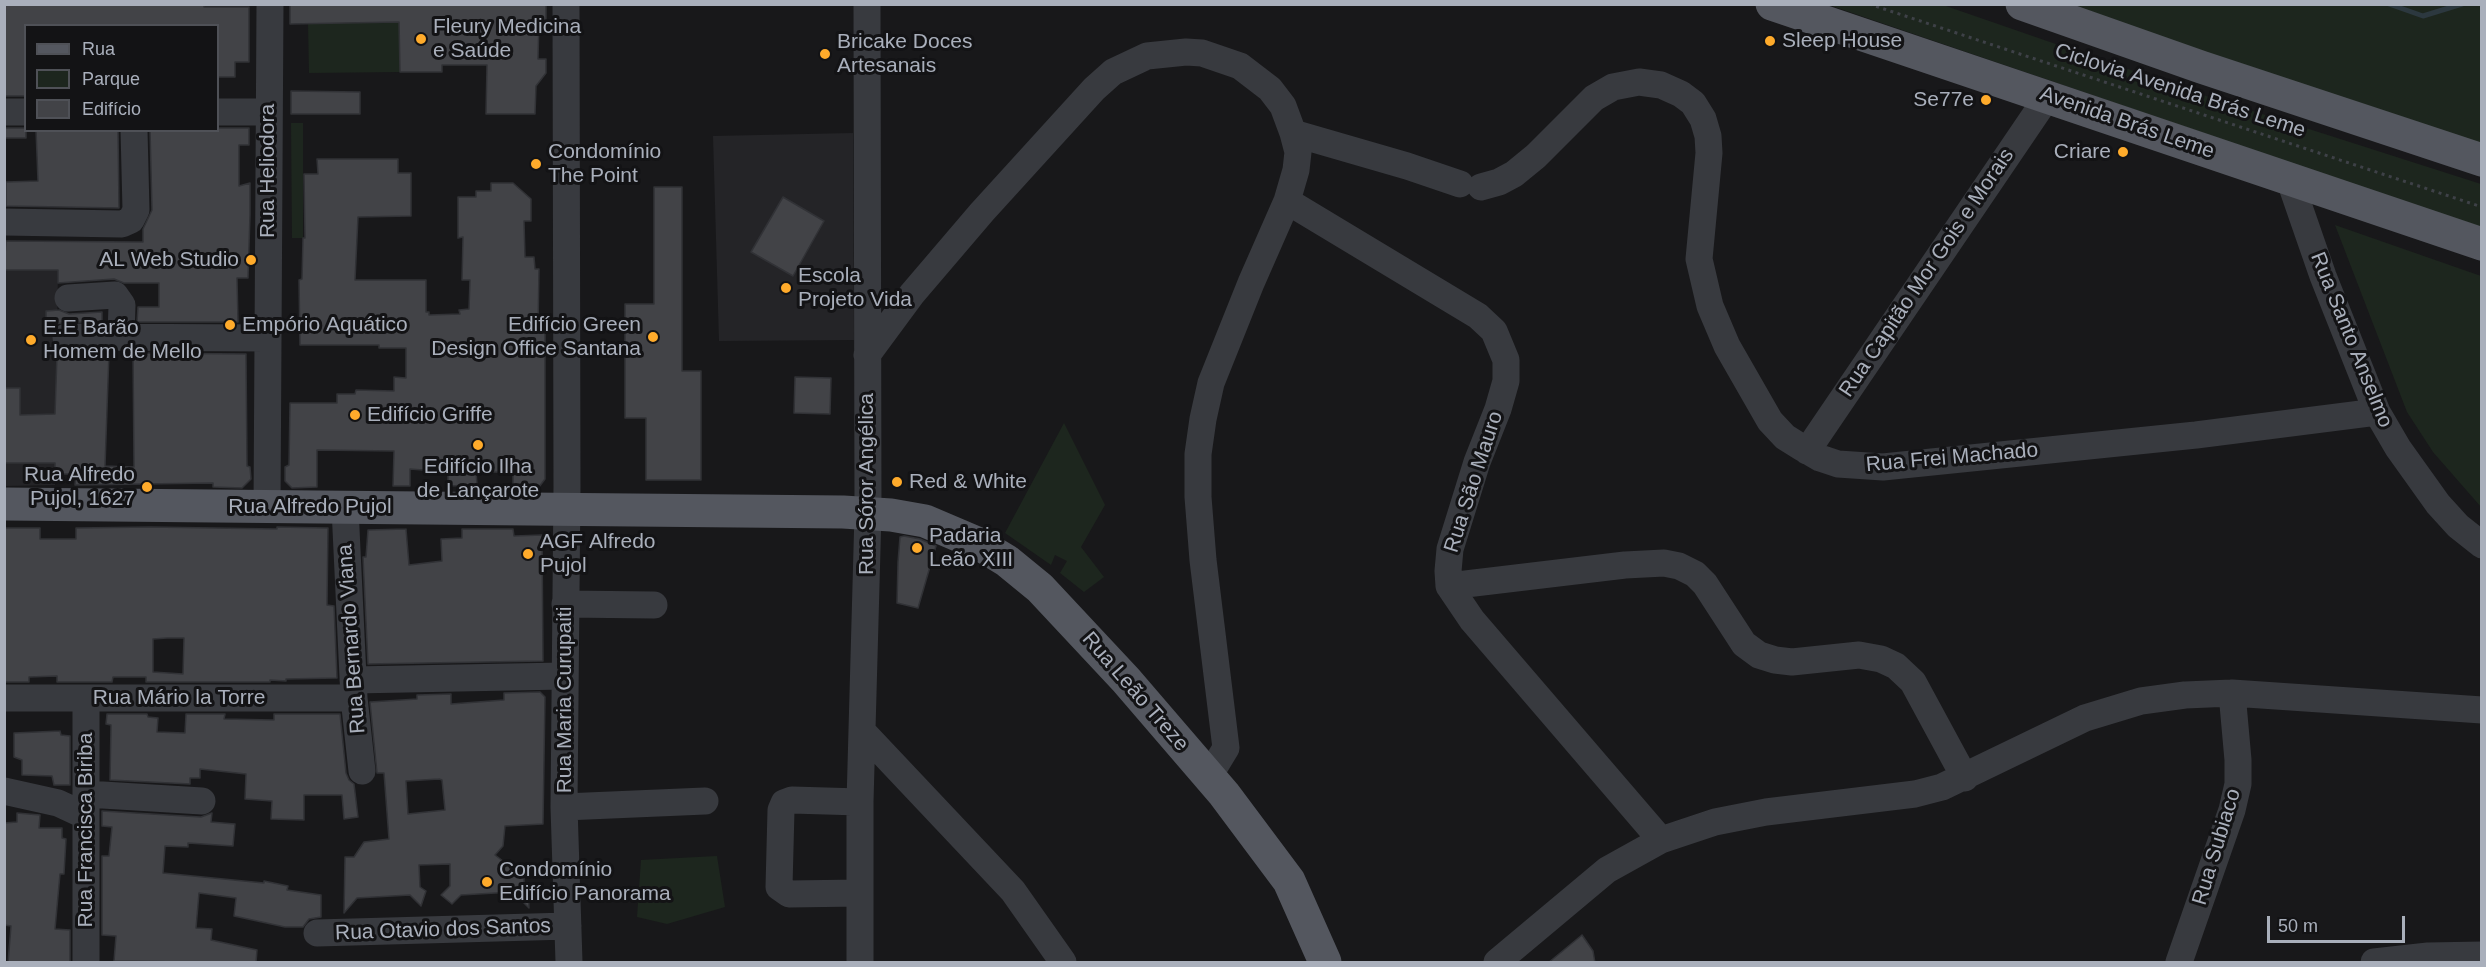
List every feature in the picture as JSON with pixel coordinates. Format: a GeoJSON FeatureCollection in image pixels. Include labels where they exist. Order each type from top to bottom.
{"type":"FeatureCollection","features":[{"type":"Feature","properties":{"kind":"main road","name":"Avenida Brás Leme"},"geometry":{"type":"LineString","coordinates":[[1772,4],[2289,177],[2481,244]]}},
{"type":"Feature","properties":{"kind":"main road"},"geometry":{"type":"LineString","coordinates":[[1804,4],[1845,29]]}},
{"type":"Feature","properties":{"kind":"main road"},"geometry":{"type":"LineString","coordinates":[[2022,4],[2201,67],[2481,160]]}},
{"type":"Feature","properties":{"kind":"main road","name":"Rua Alfredo Pujol"},"geometry":{"type":"LineString","coordinates":[[4,504],[868,513]]}},
{"type":"Feature","properties":{"kind":"main road","name":"Rua Leão Treze"},"geometry":{"type":"LineString","coordinates":[[868,513],[925,521],[979,544],[1007,561],[1040,588],[1067,615],[1209,777],[1289,881],[1325,963]]}},
{"type":"Feature","properties":{"kind":"street","name":"Rua Heliodora"},"geometry":{"type":"LineString","coordinates":[[267,507],[270,4]]}},
{"type":"Feature","properties":{"kind":"street","name":"Rua Maria Curupaiti"},"geometry":{"type":"LineString","coordinates":[[566,4],[564,807],[569,963]]}},
{"type":"Feature","properties":{"kind":"street","name":"Rua Sóror Angélica"},"geometry":{"type":"LineString","coordinates":[[860,963],[860,802],[868,513],[867,4]]}},
{"type":"Feature","properties":{"kind":"street"},"geometry":{"type":"LineString","coordinates":[[867,355],[912,294],[982,212],[1094,89],[1113,72],[1148,56],[1186,52],[1202,53],[1229,61],[1250,72],[1270,89],[1282,106],[1293,133],[1298,160],[1287,201],[1218,362],[1203,419],[1198,454],[1199,519],[1226,747],[1209,777]]}},
{"type":"Feature","properties":{"kind":"street","name":"Rua Frei Machado"},"geometry":{"type":"LineString","coordinates":[[1293,133],[1471,186],[1498,182],[1514,174],[1536,156],[1594,98],[1613,87],[1639,82],[1661,85],[1681,94],[1693,103],[1703,119],[1708,136],[1709,153],[1699,251],[1707,297],[1727,346],[1763,410],[1785,437],[1807,451],[1838,464],[1883,467],[2196,435],[2377,412]]}},
{"type":"Feature","properties":{"kind":"street","name":"Rua Capitão Mor Gois e Morais"},"geometry":{"type":"LineString","coordinates":[[1807,451],[2048,96]]}},
{"type":"Feature","properties":{"kind":"street"},"geometry":{"type":"LineString","coordinates":[[4,112],[24,112]]}},
{"type":"Feature","properties":{"kind":"street"},"geometry":{"type":"LineString","coordinates":[[219,112],[268,112]]}},
{"type":"Feature","properties":{"kind":"street"},"geometry":{"type":"LineString","coordinates":[[4,222],[122,224],[131,220],[136,210],[134,132]]}},
{"type":"Feature","properties":{"kind":"street","name":"Rua Santo Anselmo"},"geometry":{"type":"LineString","coordinates":[[2289,177],[2323,276],[2377,412],[2398,448],[2438,504],[2458,526],[2481,544]]}},
{"type":"Feature","properties":{"kind":"street","name":"Rua São Mauro"},"geometry":{"type":"LineString","coordinates":[[1287,201],[1479,316],[1494,332],[1503,347],[1506,360],[1506,381],[1498,409],[1477,462],[1450,549],[1449,586]]}},
{"type":"Feature","properties":{"kind":"street"},"geometry":{"type":"LineString","coordinates":[[68,298],[115,295],[122,305],[121,337]]}},
{"type":"Feature","properties":{"kind":"street"},"geometry":{"type":"LineString","coordinates":[[66,337],[267,338]]}},
{"type":"Feature","properties":{"kind":"street","name":"Rua Bernardo Viana"},"geometry":{"type":"LineString","coordinates":[[345,508],[353,689],[362,771]]}},
{"type":"Feature","properties":{"kind":"street"},"geometry":{"type":"LineString","coordinates":[[1661,840],[1472,620],[1449,586],[1625,565],[1664,563],[1679,566],[1695,574],[1705,584],[1744,644],[1759,655],[1792,662],[1859,655],[1881,659],[1896,666],[1913,682],[1965,778]]}},
{"type":"Feature","properties":{"kind":"street"},"geometry":{"type":"LineString","coordinates":[[565,604],[654,606]]}},
{"type":"Feature","properties":{"kind":"street","name":"Rua Mário la Torre"},"geometry":{"type":"LineString","coordinates":[[4,698],[86,698],[353,689],[564,676]]}},
{"type":"Feature","properties":{"kind":"street"},"geometry":{"type":"LineString","coordinates":[[1497,963],[1607,870],[1661,840],[1715,822],[1766,812],[1915,794],[1942,787],[1965,778],[2085,718],[2141,701],[2185,695],[2232,693],[2481,710]]}},
{"type":"Feature","properties":{"kind":"street","name":"Rua Subiaco"},"geometry":{"type":"LineString","coordinates":[[2180,963],[2232,810],[2238,784],[2232,693]]}},
{"type":"Feature","properties":{"kind":"street","name":"Rua Francisca Biriba"},"geometry":{"type":"LineString","coordinates":[[86,698],[86,963]]}},
{"type":"Feature","properties":{"kind":"street"},"geometry":{"type":"LineString","coordinates":[[862,731],[1013,891],[1063,963]]}},
{"type":"Feature","properties":{"kind":"street"},"geometry":{"type":"LineString","coordinates":[[4,791],[58,803],[86,805],[202,801]]}},
{"type":"Feature","properties":{"kind":"street"},"geometry":{"type":"LineString","coordinates":[[860,802],[792,800],[784,803],[781,810],[779,887],[789,894],[860,893]]}},
{"type":"Feature","properties":{"kind":"street"},"geometry":{"type":"LineString","coordinates":[[564,807],[705,801]]}},
{"type":"Feature","properties":{"kind":"street","name":"Rua Otavio dos Santos"},"geometry":{"type":"LineString","coordinates":[[317,933],[568,926]]}},
{"type":"Feature","properties":{"kind":"street"},"geometry":{"type":"LineString","coordinates":[[2374,963],[2428,956],[2481,955]]}},
{"type":"Feature","properties":{"kind":"path","name":"Ciclovia Avenida Brás Leme"},"geometry":{"type":"LineString","coordinates":[[1869,4],[2481,207]]}},
{"type":"Feature","properties":{"kind":"shaded area","name":"Escola Projeto Vida"},"geometry":{"type":"Polygon","coordinates":[[[853,133],[854,340],[719,341],[713,136],[853,133]]]}},
{"type":"Feature","properties":{"kind":"shaded area","name":"E.E Barão Homem de Mello"},"geometry":{"type":"Polygon","coordinates":[[[58,269],[55,485],[5,486],[4,270],[58,269]]]}},
{"type":"Feature","properties":{"kind":"green space"},"geometry":{"type":"Polygon","coordinates":[[[1829,5],[1943,5],[2209,97],[2481,184],[2481,228],[1829,5]]]}},
{"type":"Feature","properties":{"kind":"green space"},"geometry":{"type":"Polygon","coordinates":[[[2047,5],[2481,5],[2481,154],[2047,5]]]}},
{"type":"Feature","properties":{"kind":"green space"},"geometry":{"type":"Polygon","coordinates":[[[399,22],[400,72],[309,73],[308,23],[399,22]]]}},
{"type":"Feature","properties":{"kind":"green space"},"geometry":{"type":"Polygon","coordinates":[[[291,123],[303,123],[303,238],[292,238],[291,123]]]}},
{"type":"Feature","properties":{"kind":"green space"},"geometry":{"type":"Polygon","coordinates":[[[2335,225],[2481,276],[2481,507],[2433,452],[2407,412],[2335,225]]]}},
{"type":"Feature","properties":{"kind":"green space"},"geometry":{"type":"Polygon","coordinates":[[[1064,423],[1105,505],[1081,547],[1104,577],[1084,592],[1060,573],[1067,561],[1055,555],[1051,565],[1005,533],[1064,423]]]}},
{"type":"Feature","properties":{"kind":"green space"},"geometry":{"type":"Polygon","coordinates":[[[717,856],[725,907],[667,924],[637,917],[641,860],[717,856]]]}},
{"type":"Feature","properties":{"kind":"building"},"geometry":{"type":"Polygon","coordinates":[[[4,4],[204,4],[204,7],[249,7],[249,62],[235,62],[235,77],[219,77],[219,24],[24,24],[24,96],[4,96],[4,4]]]}},
{"type":"Feature","properties":{"kind":"building"},"geometry":{"type":"Polygon","coordinates":[[[290,4],[546,4],[546,20],[539,20],[538,59],[546,59],[546,73],[536,86],[535,114],[486,114],[487,65],[442,65],[442,72],[400,72],[399,22],[290,24],[290,4]]]}},
{"type":"Feature","properties":{"kind":"building"},"geometry":{"type":"Polygon","coordinates":[[[291,91],[360,92],[360,114],[291,114],[291,91]]]}},
{"type":"Feature","properties":{"kind":"building"},"geometry":{"type":"Polygon","coordinates":[[[4,128],[24,128],[26,132],[26,138],[4,138],[4,128]]]}},
{"type":"Feature","properties":{"kind":"building"},"geometry":{"type":"Polygon","coordinates":[[[219,128],[249,128],[249,145],[239,145],[239,186],[250,183],[250,215],[248,278],[237,278],[238,322],[137,322],[138,307],[159,307],[159,283],[124,283],[114,279],[58,283],[58,270],[4,270],[6,241],[143,242],[143,229],[152,210],[150,132],[219,132],[219,128]]]}},
{"type":"Feature","properties":{"kind":"building"},"geometry":{"type":"Polygon","coordinates":[[[36,132],[118,132],[119,208],[6,206],[6,182],[38,181],[36,132]]]}},
{"type":"Feature","properties":{"kind":"building"},"geometry":{"type":"Polygon","coordinates":[[[317,159],[398,159],[398,173],[411,173],[411,216],[358,217],[355,280],[426,280],[426,312],[429,312],[429,315],[460,314],[459,310],[469,309],[470,280],[462,280],[463,237],[458,238],[458,197],[476,197],[476,191],[491,191],[491,183],[513,183],[531,199],[531,221],[524,221],[525,257],[534,257],[535,269],[539,269],[538,329],[545,329],[545,479],[539,487],[513,487],[513,473],[476,471],[477,485],[448,486],[448,472],[410,469],[410,486],[393,486],[394,451],[317,450],[317,487],[292,488],[285,481],[285,467],[289,465],[290,403],[337,403],[337,394],[355,394],[356,390],[394,391],[394,377],[406,378],[406,348],[379,348],[379,345],[300,345],[299,280],[302,279],[303,238],[305,238],[304,174],[318,174],[317,159]]]}},
{"type":"Feature","properties":{"kind":"building","name":"Edifício Green Design Office Santana"},"geometry":{"type":"Polygon","coordinates":[[[654,187],[682,187],[682,371],[701,371],[701,480],[646,480],[646,418],[625,418],[625,304],[654,304],[654,187]]]}},
{"type":"Feature","properties":{"kind":"building"},"geometry":{"type":"Polygon","coordinates":[[[783,197],[824,221],[793,276],[751,252],[783,197]]]}},
{"type":"Feature","properties":{"kind":"building"},"geometry":{"type":"Polygon","coordinates":[[[59,310],[69,314],[102,312],[102,321],[46,324],[46,311],[59,310]]]}},
{"type":"Feature","properties":{"kind":"building"},"geometry":{"type":"Polygon","coordinates":[[[77,353],[109,353],[105,466],[134,467],[133,353],[246,354],[247,466],[250,467],[251,479],[242,488],[213,487],[213,483],[75,485],[76,474],[55,474],[55,463],[4,463],[4,388],[20,388],[20,415],[55,414],[57,354],[77,355],[77,353]]]}},
{"type":"Feature","properties":{"kind":"building"},"geometry":{"type":"Polygon","coordinates":[[[795,377],[831,378],[830,414],[794,413],[795,377]]]}},
{"type":"Feature","properties":{"kind":"building"},"geometry":{"type":"Polygon","coordinates":[[[4,528],[40,528],[40,539],[76,539],[76,528],[328,528],[327,605],[334,606],[337,678],[286,679],[286,681],[270,680],[270,682],[146,682],[146,677],[113,677],[112,682],[57,682],[57,676],[29,677],[29,682],[4,682],[4,528]],[[184,638],[153,639],[153,672],[183,674],[184,638]]]}},
{"type":"Feature","properties":{"kind":"building"},"geometry":{"type":"Polygon","coordinates":[[[406,529],[409,565],[442,561],[441,539],[462,538],[462,529],[513,529],[514,536],[542,535],[543,661],[368,664],[363,557],[366,557],[368,530],[406,529]]]}},
{"type":"Feature","properties":{"kind":"building"},"geometry":{"type":"Polygon","coordinates":[[[900,537],[920,539],[936,546],[918,608],[897,603],[900,537]]]}},
{"type":"Feature","properties":{"kind":"building"},"geometry":{"type":"Polygon","coordinates":[[[540,692],[545,697],[543,824],[505,826],[503,846],[495,855],[524,877],[524,883],[528,887],[529,908],[513,892],[461,895],[452,904],[441,895],[450,886],[450,864],[419,865],[420,887],[426,891],[421,906],[410,895],[357,898],[344,913],[345,857],[354,857],[364,842],[389,839],[384,773],[377,773],[370,702],[417,699],[417,695],[451,694],[451,704],[504,700],[504,693],[540,692]],[[442,780],[406,781],[408,814],[445,810],[442,780]]]}},
{"type":"Feature","properties":{"kind":"building"},"geometry":{"type":"Polygon","coordinates":[[[107,714],[147,714],[148,717],[158,718],[157,732],[185,733],[186,714],[225,714],[224,719],[274,720],[274,714],[340,714],[346,773],[354,784],[358,817],[344,819],[342,795],[304,795],[304,820],[271,819],[272,801],[245,799],[246,774],[200,769],[200,778],[190,778],[190,784],[110,780],[111,725],[106,724],[107,714]]]}},
{"type":"Feature","properties":{"kind":"building"},"geometry":{"type":"Polygon","coordinates":[[[60,731],[61,735],[70,736],[70,785],[54,785],[52,776],[22,775],[22,760],[14,757],[14,733],[60,731]]]}},
{"type":"Feature","properties":{"kind":"building"},"geometry":{"type":"Polygon","coordinates":[[[102,811],[201,817],[212,813],[211,822],[235,824],[233,846],[188,843],[188,847],[165,846],[163,873],[264,883],[264,881],[288,886],[287,890],[321,895],[321,917],[309,919],[303,927],[285,927],[234,916],[236,898],[199,893],[196,928],[212,929],[211,940],[257,950],[256,963],[114,961],[116,936],[102,935],[102,856],[109,856],[112,827],[102,826],[102,811]]]}},
{"type":"Feature","properties":{"kind":"building"},"geometry":{"type":"Polygon","coordinates":[[[17,813],[40,815],[39,828],[62,828],[62,838],[66,839],[64,874],[60,874],[55,929],[70,930],[70,962],[8,963],[11,926],[4,925],[4,823],[17,822],[17,813]]]}},
{"type":"Feature","properties":{"kind":"building"},"geometry":{"type":"Polygon","coordinates":[[[1582,935],[1593,951],[1595,963],[1548,963],[1582,935]]]}},
{"type":"Feature","properties":{"kind":"waterway"},"geometry":{"type":"LineString","coordinates":[[2389,4],[2423,16],[2462,4]]}},
{"type":"Feature","properties":{"kind":"place","name":"Fleury Medicina e Saúde"},"geometry":{"type":"Point","coordinates":[421,39]}},
{"type":"Feature","properties":{"kind":"place","name":"Sleep House"},"geometry":{"type":"Point","coordinates":[1770,41]}},
{"type":"Feature","properties":{"kind":"place","name":"Bricake Doces Artesanais"},"geometry":{"type":"Point","coordinates":[825,54]}},
{"type":"Feature","properties":{"kind":"place","name":"Se77e"},"geometry":{"type":"Point","coordinates":[1986,100]}},
{"type":"Feature","properties":{"kind":"place","name":"Criare"},"geometry":{"type":"Point","coordinates":[2123,152]}},
{"type":"Feature","properties":{"kind":"place","name":"Condomínio The Point"},"geometry":{"type":"Point","coordinates":[536,164]}},
{"type":"Feature","properties":{"kind":"place","name":"AL Web Studio"},"geometry":{"type":"Point","coordinates":[251,260]}},
{"type":"Feature","properties":{"kind":"place","name":"Escola Projeto Vida"},"geometry":{"type":"Point","coordinates":[786,288]}},
{"type":"Feature","properties":{"kind":"place","name":"Empório Aquático"},"geometry":{"type":"Point","coordinates":[230,325]}},
{"type":"Feature","properties":{"kind":"place","name":"Edifício Green Design Office Santana"},"geometry":{"type":"Point","coordinates":[653,337]}},
{"type":"Feature","properties":{"kind":"place","name":"E.E Barão Homem de Mello"},"geometry":{"type":"Point","coordinates":[31,340]}},
{"type":"Feature","properties":{"kind":"place","name":"Edifício Griffe"},"geometry":{"type":"Point","coordinates":[355,415]}},
{"type":"Feature","properties":{"kind":"place","name":"Edifício Ilha de Lançarote"},"geometry":{"type":"Point","coordinates":[478,445]}},
{"type":"Feature","properties":{"kind":"place","name":"Red & White"},"geometry":{"type":"Point","coordinates":[897,482]}},
{"type":"Feature","properties":{"kind":"place","name":"Rua Alfredo Pujol, 1627"},"geometry":{"type":"Point","coordinates":[147,487]}},
{"type":"Feature","properties":{"kind":"place","name":"Padaria Leão XIII"},"geometry":{"type":"Point","coordinates":[917,548]}},
{"type":"Feature","properties":{"kind":"place","name":"AGF Alfredo Pujol"},"geometry":{"type":"Point","coordinates":[528,554]}},
{"type":"Feature","properties":{"kind":"place","name":"Condomínio Edifício Panorama"},"geometry":{"type":"Point","coordinates":[487,882]}}]}
